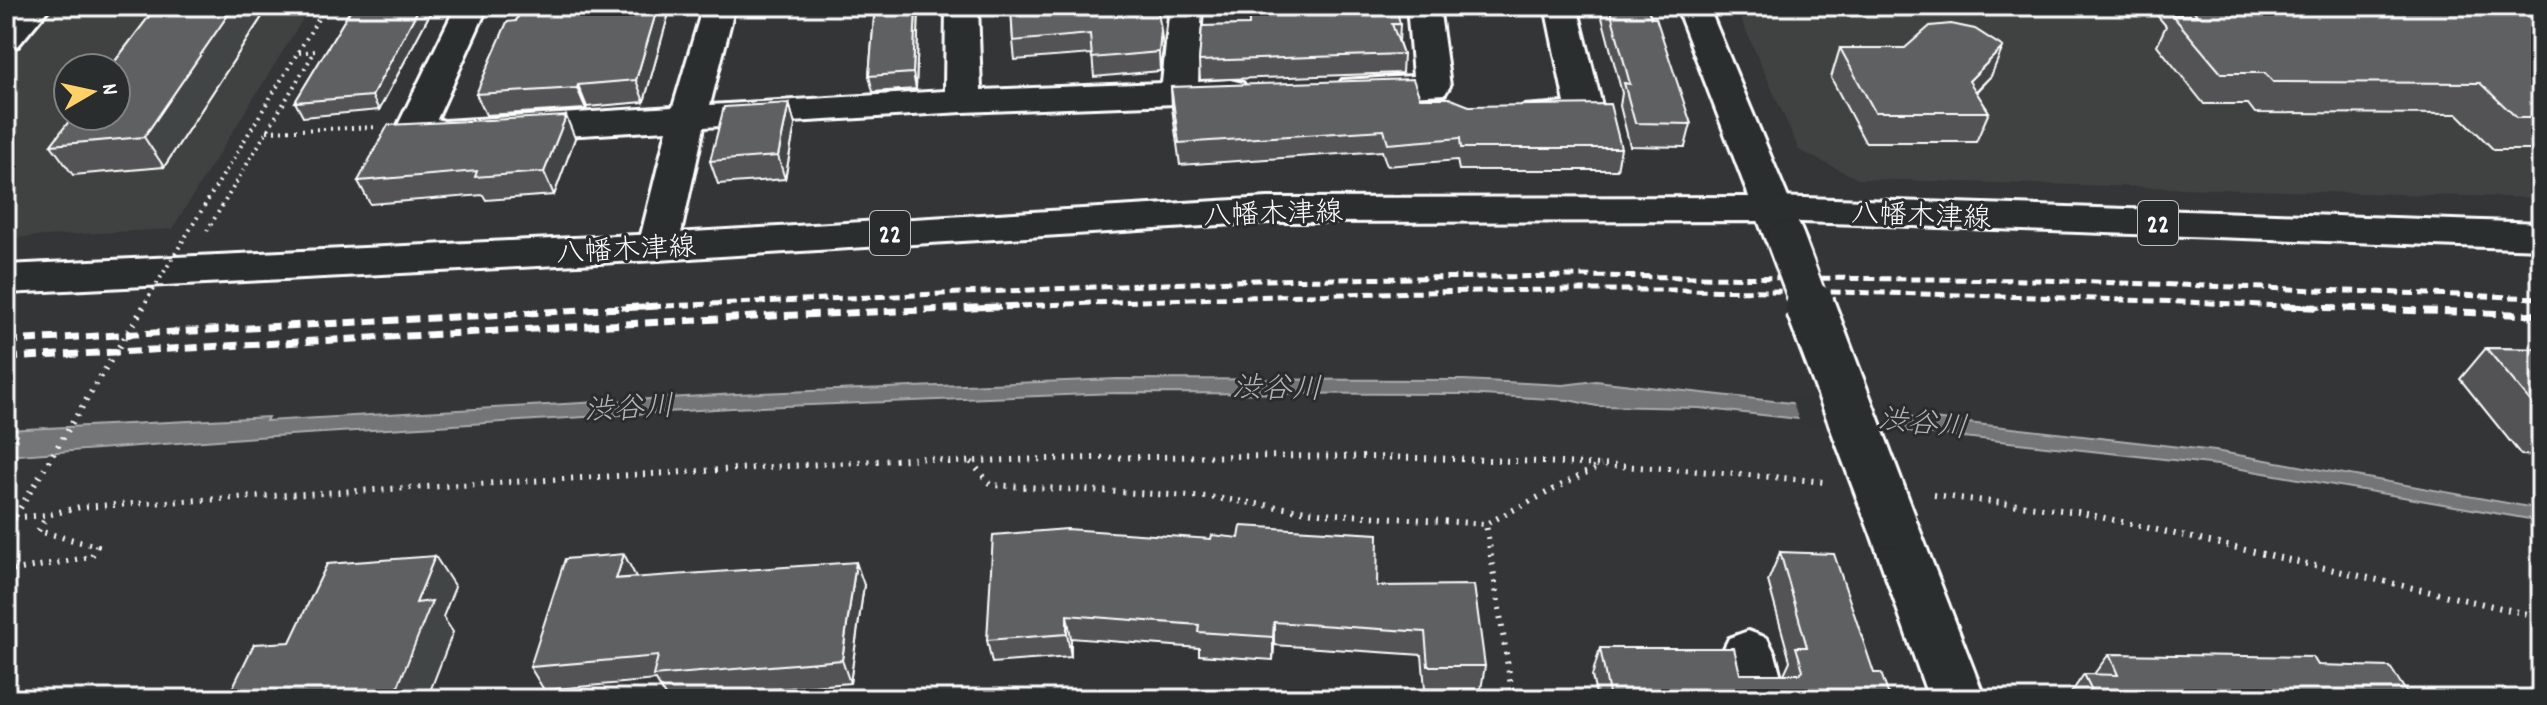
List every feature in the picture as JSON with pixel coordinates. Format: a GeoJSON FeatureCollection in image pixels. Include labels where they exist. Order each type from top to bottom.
{"type":"FeatureCollection","features":[{"type":"Feature","properties":{"kind":"street"},"geometry":{"type":"LineString","coordinates":[[6,39],[35,6]]}},
{"type":"Feature","properties":{"kind":"street"},"geometry":{"type":"LineString","coordinates":[[472,6],[416,125],[444,132],[963,101],[1258,90]]}},
{"type":"Feature","properties":{"kind":"street"},"geometry":{"type":"LineString","coordinates":[[658,247],[688,118],[719,6]]}},
{"type":"Feature","properties":{"kind":"street"},"geometry":{"type":"LineString","coordinates":[[962,6],[963,101]]}},
{"type":"Feature","properties":{"kind":"street"},"geometry":{"type":"LineString","coordinates":[[1179,92],[1186,6]]}},
{"type":"Feature","properties":{"kind":"street"},"geometry":{"type":"LineString","coordinates":[[1321,89],[1443,95],[1423,6]]}},
{"type":"Feature","properties":{"kind":"street"},"geometry":{"type":"LineString","coordinates":[[1497,114],[1586,114],[1561,6]]}},
{"type":"Feature","properties":{"kind":"street"},"geometry":{"type":"LineString","coordinates":[[1692,6],[1780,225],[1909,509],[1957,699]]}},
{"type":"Feature","properties":{"kind":"street","name":"八幡木津線"},"geometry":{"type":"LineString","coordinates":[[6,279],[658,247],[1268,210],[1780,225],[2541,236]]}},
{"type":"Feature","properties":{"kind":"path"},"geometry":{"type":"LineString","coordinates":[[6,531],[326,6]]}},
{"type":"Feature","properties":{"kind":"path"},"geometry":{"type":"LineString","coordinates":[[208,229],[315,51],[298,53]]}},
{"type":"Feature","properties":{"kind":"path"},"geometry":{"type":"LineString","coordinates":[[267,131],[416,125]]}},
{"type":"Feature","properties":{"kind":"path"},"geometry":{"type":"LineString","coordinates":[[6,518],[47,515],[95,506],[927,458],[949,462],[1162,455],[1308,455],[1601,465],[1835,484]]}},
{"type":"Feature","properties":{"kind":"path"},"geometry":{"type":"LineString","coordinates":[[970,461],[991,485],[1209,497],[1320,513],[1486,524],[1601,465]]}},
{"type":"Feature","properties":{"kind":"path"},"geometry":{"type":"LineString","coordinates":[[1909,509],[2078,512],[2541,617]]}},
{"type":"Feature","properties":{"kind":"path"},"geometry":{"type":"LineString","coordinates":[[6,575],[9,571],[91,557],[97,546],[38,531],[47,515]]}},
{"type":"Feature","properties":{"kind":"path"},"geometry":{"type":"LineString","coordinates":[[1486,524],[1513,699]]}},
{"type":"Feature","properties":{"kind":"shaded area"},"geometry":{"type":"Polygon","coordinates":[[[54,6],[311,6],[172,229],[6,238],[6,61],[54,6]]]}},
{"type":"Feature","properties":{"kind":"shaded area"},"geometry":{"type":"Polygon","coordinates":[[[1735,6],[2541,6],[2541,198],[1858,179],[1799,150],[1735,6]]]}},
{"type":"Feature","properties":{"kind":"water","name":"渋谷川"},"geometry":{"type":"Polygon","coordinates":[[[1117,379],[1464,380],[1563,385],[1596,381],[2215,451],[2541,509],[2541,521],[2218,465],[1699,408],[1597,406],[1568,400],[1463,394],[1116,393],[732,408],[6,456],[6,430],[268,417],[266,421],[737,394],[1117,379]]]}},
{"type":"Feature","properties":{"kind":"pier"},"geometry":{"type":"Polygon","coordinates":[[[1791,398],[1897,411],[1908,435],[1800,423],[1791,398]]]}},
{"type":"Feature","properties":{"kind":"building"},"geometry":{"type":"Polygon","coordinates":[[[157,6],[234,6],[144,137],[51,145],[61,132],[132,132],[132,52],[122,52],[157,6]]]}},
{"type":"Feature","properties":{"kind":"building"},"geometry":{"type":"Polygon","coordinates":[[[353,6],[420,6],[372,96],[295,102],[353,6]]]}},
{"type":"Feature","properties":{"kind":"building"},"geometry":{"type":"Polygon","coordinates":[[[523,6],[658,6],[636,80],[578,85],[577,88],[476,94],[507,22],[516,21],[523,6]]]}},
{"type":"Feature","properties":{"kind":"building"},"geometry":{"type":"Polygon","coordinates":[[[875,6],[916,6],[913,73],[869,76],[875,6]]]}},
{"type":"Feature","properties":{"kind":"building"},"geometry":{"type":"Polygon","coordinates":[[[1011,6],[1157,6],[1161,30],[1159,52],[1092,58],[1090,34],[1013,41],[1011,6]]]}},
{"type":"Feature","properties":{"kind":"building"},"geometry":{"type":"Polygon","coordinates":[[[1249,6],[1396,6],[1400,24],[1392,24],[1403,54],[1199,61],[1202,26],[1249,25],[1249,6]]]}},
{"type":"Feature","properties":{"kind":"building"},"geometry":{"type":"Polygon","coordinates":[[[1609,6],[1647,6],[1651,18],[1656,18],[1691,124],[1635,123],[1624,83],[1630,84],[1609,6]]]}},
{"type":"Feature","properties":{"kind":"building"},"geometry":{"type":"Polygon","coordinates":[[[2190,6],[2381,6],[2387,12],[2541,9],[2541,118],[2517,118],[2480,83],[2273,82],[2265,73],[2221,73],[2172,15],[2197,15],[2190,6]]]}},
{"type":"Feature","properties":{"kind":"building"},"geometry":{"type":"Polygon","coordinates":[[[1951,24],[1975,29],[2003,47],[1969,81],[1989,112],[1875,112],[1840,48],[1905,48],[1930,26],[1951,24]]]}},
{"type":"Feature","properties":{"kind":"building"},"geometry":{"type":"Polygon","coordinates":[[[1413,79],[1420,98],[1449,98],[1469,106],[1610,104],[1621,148],[1461,148],[1460,138],[1388,144],[1384,130],[1179,143],[1171,87],[1413,79]]]}},
{"type":"Feature","properties":{"kind":"building"},"geometry":{"type":"Polygon","coordinates":[[[789,103],[778,156],[710,161],[724,107],[789,103]]]}},
{"type":"Feature","properties":{"kind":"building"},"geometry":{"type":"Polygon","coordinates":[[[566,116],[544,172],[475,177],[477,171],[358,181],[388,125],[566,116]]]}},
{"type":"Feature","properties":{"kind":"building"},"geometry":{"type":"Polygon","coordinates":[[[2486,348],[2541,349],[2541,414],[2486,348]]]}},
{"type":"Feature","properties":{"kind":"building"},"geometry":{"type":"Polygon","coordinates":[[[1241,526],[1378,534],[1377,586],[1474,585],[1485,666],[1428,666],[1425,632],[1274,622],[1273,637],[1198,632],[1199,625],[1067,615],[1067,634],[987,640],[993,535],[1067,529],[1211,539],[1212,535],[1239,538],[1241,526]]]}},
{"type":"Feature","properties":{"kind":"building"},"geometry":{"type":"Polygon","coordinates":[[[1780,552],[1834,554],[1874,673],[1881,673],[1890,699],[1610,699],[1600,648],[1734,648],[1740,674],[1800,674],[1803,670],[1796,647],[1807,647],[1780,552]]]}},
{"type":"Feature","properties":{"kind":"building"},"geometry":{"type":"Polygon","coordinates":[[[624,554],[616,579],[856,562],[842,660],[653,676],[658,656],[530,667],[565,559],[624,554]]]}},
{"type":"Feature","properties":{"kind":"building"},"geometry":{"type":"Polygon","coordinates":[[[435,556],[416,603],[432,601],[393,699],[227,699],[254,644],[290,642],[327,564],[435,556]]]}},
{"type":"Feature","properties":{"kind":"building"},"geometry":{"type":"Polygon","coordinates":[[[2109,654],[2313,657],[2318,665],[2390,667],[2411,699],[2096,699],[2084,674],[2118,675],[2109,654]]]}},
{"type":"Feature","properties":{"kind":"railway"},"geometry":{"type":"LineString","coordinates":[[621,308],[1257,280],[1572,276],[2039,280],[2541,298]]}},
{"type":"Feature","properties":{"kind":"railway"},"geometry":{"type":"LineString","coordinates":[[976,308],[1278,296],[1579,290],[1864,293],[2339,308]]}},
{"type":"Feature","properties":{"kind":"railway"},"geometry":{"type":"LineString","coordinates":[[6,341],[658,306]]}},
{"type":"Feature","properties":{"kind":"railway"},"geometry":{"type":"LineString","coordinates":[[6,358],[772,316],[1025,306]]}},
{"type":"Feature","properties":{"kind":"railway"},"geometry":{"type":"LineString","coordinates":[[2284,306],[2541,315]]}}]}
